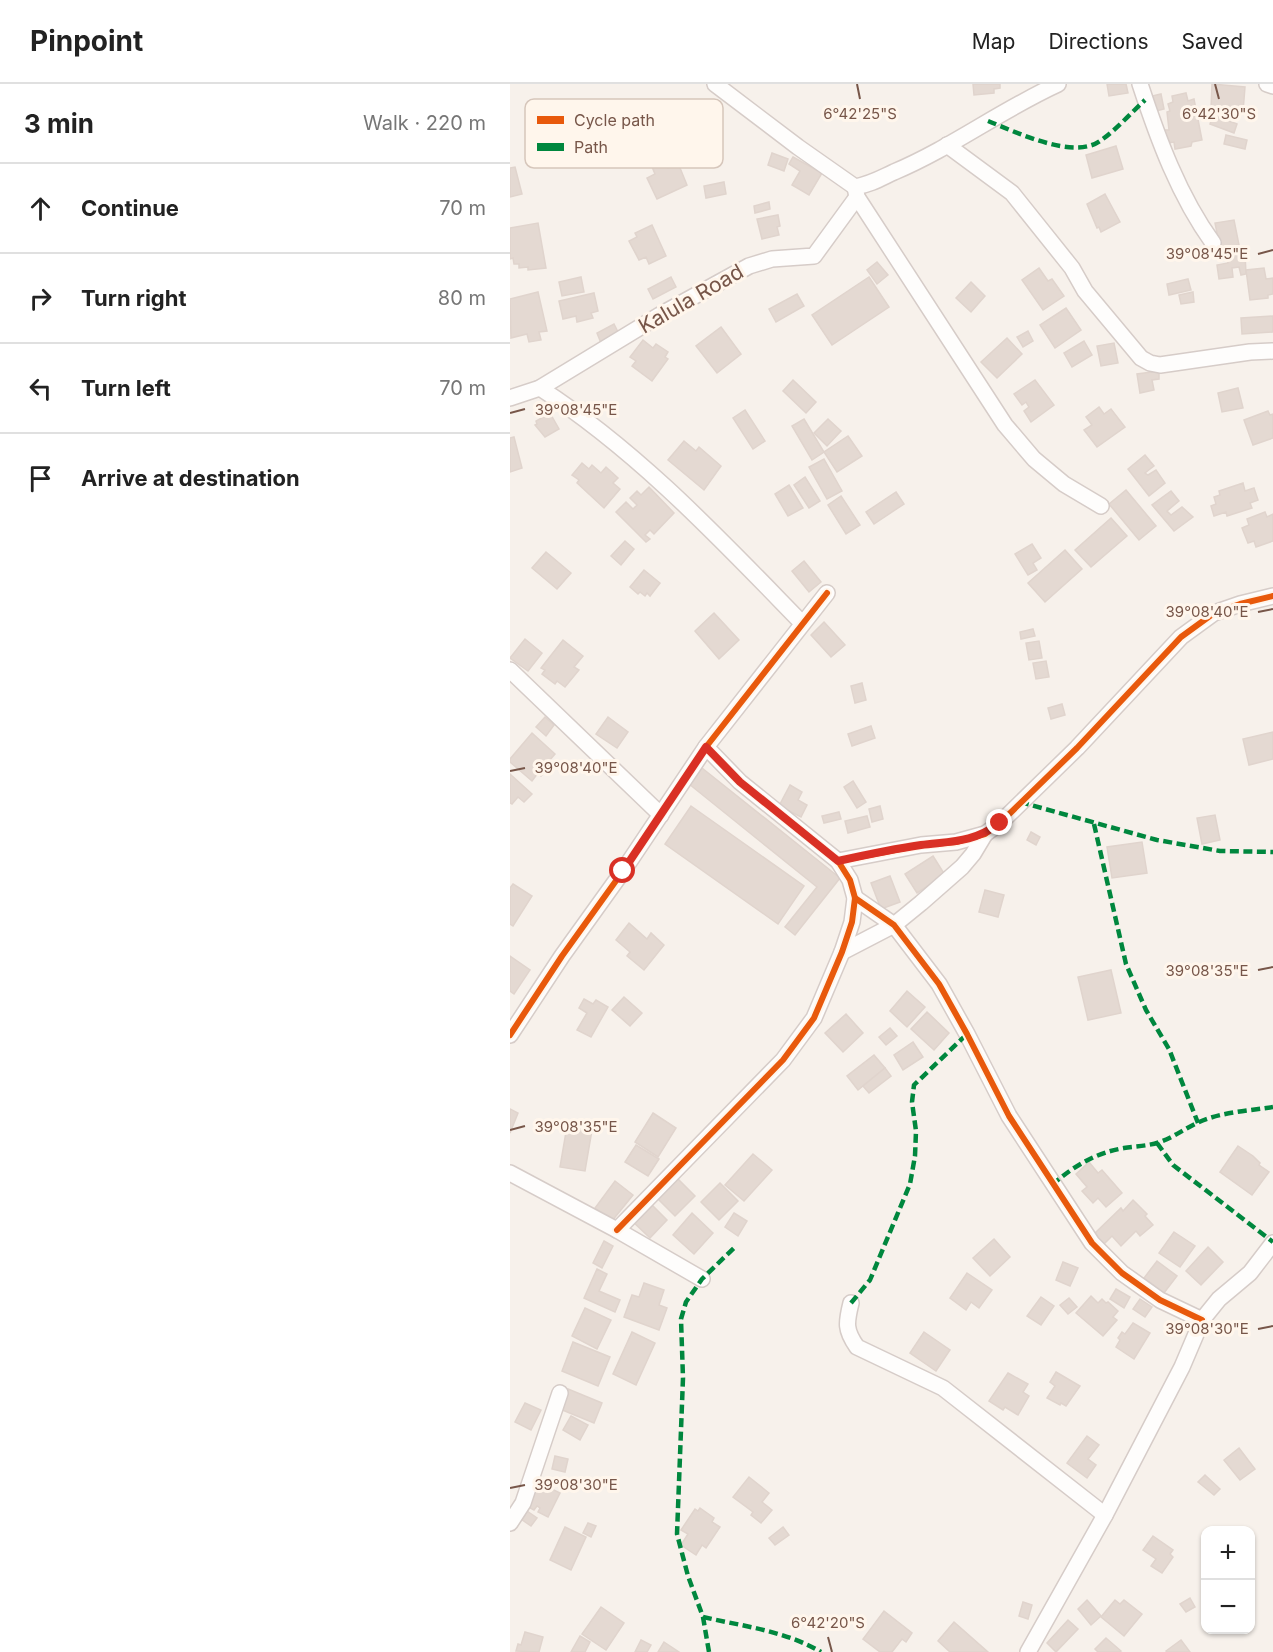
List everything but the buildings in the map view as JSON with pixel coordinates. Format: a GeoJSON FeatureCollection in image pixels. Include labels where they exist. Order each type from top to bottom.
{"type":"FeatureCollection","features":[{"type":"Feature","properties":{"kind":"street"},"geometry":{"type":"LineString","coordinates":[[716,84],[856,192],[1005,426],[1034,459],[1056,478],[1101,506]]}},
{"type":"Feature","properties":{"kind":"street"},"geometry":{"type":"LineString","coordinates":[[856,192],[1058,84]]}},
{"type":"Feature","properties":{"kind":"street"},"geometry":{"type":"LineString","coordinates":[[1140,84],[1154,127],[1177,180],[1196,220],[1213,243]]}},
{"type":"Feature","properties":{"kind":"street"},"geometry":{"type":"LineString","coordinates":[[1267,84],[1273,87]]}},
{"type":"Feature","properties":{"kind":"street"},"geometry":{"type":"LineString","coordinates":[[947,145],[1012,193],[1072,268],[1085,291],[1141,358],[1160,365],[1250,352],[1273,351]]}},
{"type":"Feature","properties":{"kind":"street","name":"Kalula Road"},"geometry":{"type":"LineString","coordinates":[[510,398],[540,388],[660,315],[749,266],[772,259],[814,256],[856,192]]}},
{"type":"Feature","properties":{"kind":"street"},"geometry":{"type":"LineString","coordinates":[[540,388],[578,413],[696,514],[802,623]]}},
{"type":"Feature","properties":{"kind":"street"},"geometry":{"type":"LineString","coordinates":[[510,1035],[555,965],[706,747],[827,593]]}},
{"type":"Feature","properties":{"kind":"street"},"geometry":{"type":"LineString","coordinates":[[838,861],[921,845],[956,842],[985,834],[1000,823],[1077,748],[1131,687],[1181,637],[1214,613],[1273,596]]}},
{"type":"Feature","properties":{"kind":"street"},"geometry":{"type":"LineString","coordinates":[[510,670],[661,814]]}},
{"type":"Feature","properties":{"kind":"street"},"geometry":{"type":"LineString","coordinates":[[617,1230],[783,1060],[814,1018],[852,922],[855,898],[850,879],[838,861],[740,782],[706,747]]}},
{"type":"Feature","properties":{"kind":"street"},"geometry":{"type":"LineString","coordinates":[[842,952],[894,925],[962,867],[985,834]]}},
{"type":"Feature","properties":{"kind":"street"},"geometry":{"type":"LineString","coordinates":[[855,898],[894,925],[939,984],[1009,1116],[1092,1243],[1122,1273],[1160,1299],[1202,1320]]}},
{"type":"Feature","properties":{"kind":"street"},"geometry":{"type":"LineString","coordinates":[[510,1173],[617,1230],[702,1279]]}},
{"type":"Feature","properties":{"kind":"street"},"geometry":{"type":"LineString","coordinates":[[1028,1652],[1105,1515],[1182,1367],[1202,1320],[1219,1299],[1250,1273],[1273,1243]]}},
{"type":"Feature","properties":{"kind":"street"},"geometry":{"type":"LineString","coordinates":[[851,1303],[846,1323],[850,1337],[857,1347],[943,1388],[1105,1515]]}},
{"type":"Feature","properties":{"kind":"street"},"geometry":{"type":"LineString","coordinates":[[510,1523],[523,1503],[560,1393]]}},
{"type":"Feature","properties":{"kind":"marked path"},"geometry":{"type":"LineString","coordinates":[[988,121],[1060,146],[1089,146],[1106,137],[1145,100]]}},
{"type":"Feature","properties":{"kind":"marked path"},"geometry":{"type":"LineString","coordinates":[[1020,802],[1157,840],[1220,851],[1273,852]]}},
{"type":"Feature","properties":{"kind":"marked path"},"geometry":{"type":"LineString","coordinates":[[1094,824],[1126,964],[1146,1010],[1169,1049],[1198,1123]]}},
{"type":"Feature","properties":{"kind":"marked path"},"geometry":{"type":"LineString","coordinates":[[851,1303],[870,1280],[910,1184],[915,1156],[916,1131],[912,1102],[914,1085],[967,1034]]}},
{"type":"Feature","properties":{"kind":"marked path"},"geometry":{"type":"LineString","coordinates":[[1052,1185],[1077,1166],[1104,1153],[1160,1142],[1215,1116],[1273,1107]]}},
{"type":"Feature","properties":{"kind":"marked path"},"geometry":{"type":"LineString","coordinates":[[1157,1143],[1173,1165],[1273,1242]]}},
{"type":"Feature","properties":{"kind":"marked path"},"geometry":{"type":"LineString","coordinates":[[709,1652],[703,1617],[688,1576],[677,1534],[683,1378],[681,1319],[686,1302],[702,1279],[736,1246]]}},
{"type":"Feature","properties":{"kind":"marked path"},"geometry":{"type":"LineString","coordinates":[[703,1617],[779,1634],[821,1652]]}},
{"type":"Feature","properties":{"kind":"cycle path"},"geometry":{"type":"LineString","coordinates":[[510,1035],[706,747],[827,593]]}},
{"type":"Feature","properties":{"kind":"cycle path"},"geometry":{"type":"LineString","coordinates":[[838,861],[921,845],[956,842],[985,834],[1000,823],[1077,748],[1181,637],[1214,613],[1273,596]]}},
{"type":"Feature","properties":{"kind":"cycle path"},"geometry":{"type":"LineString","coordinates":[[617,1230],[783,1060],[814,1018],[852,922],[855,898],[850,880],[838,861],[740,782],[706,747]]}},
{"type":"Feature","properties":{"kind":"cycle path"},"geometry":{"type":"LineString","coordinates":[[855,898],[894,925],[939,984],[1009,1116],[1092,1243],[1122,1273],[1160,1300],[1202,1320]]}},
{"type":"Feature","properties":{"kind":"route"},"geometry":{"type":"LineString","coordinates":[[623,871],[706,747],[740,782],[838,861],[921,845],[956,842],[985,834],[1000,823]]}}]}
